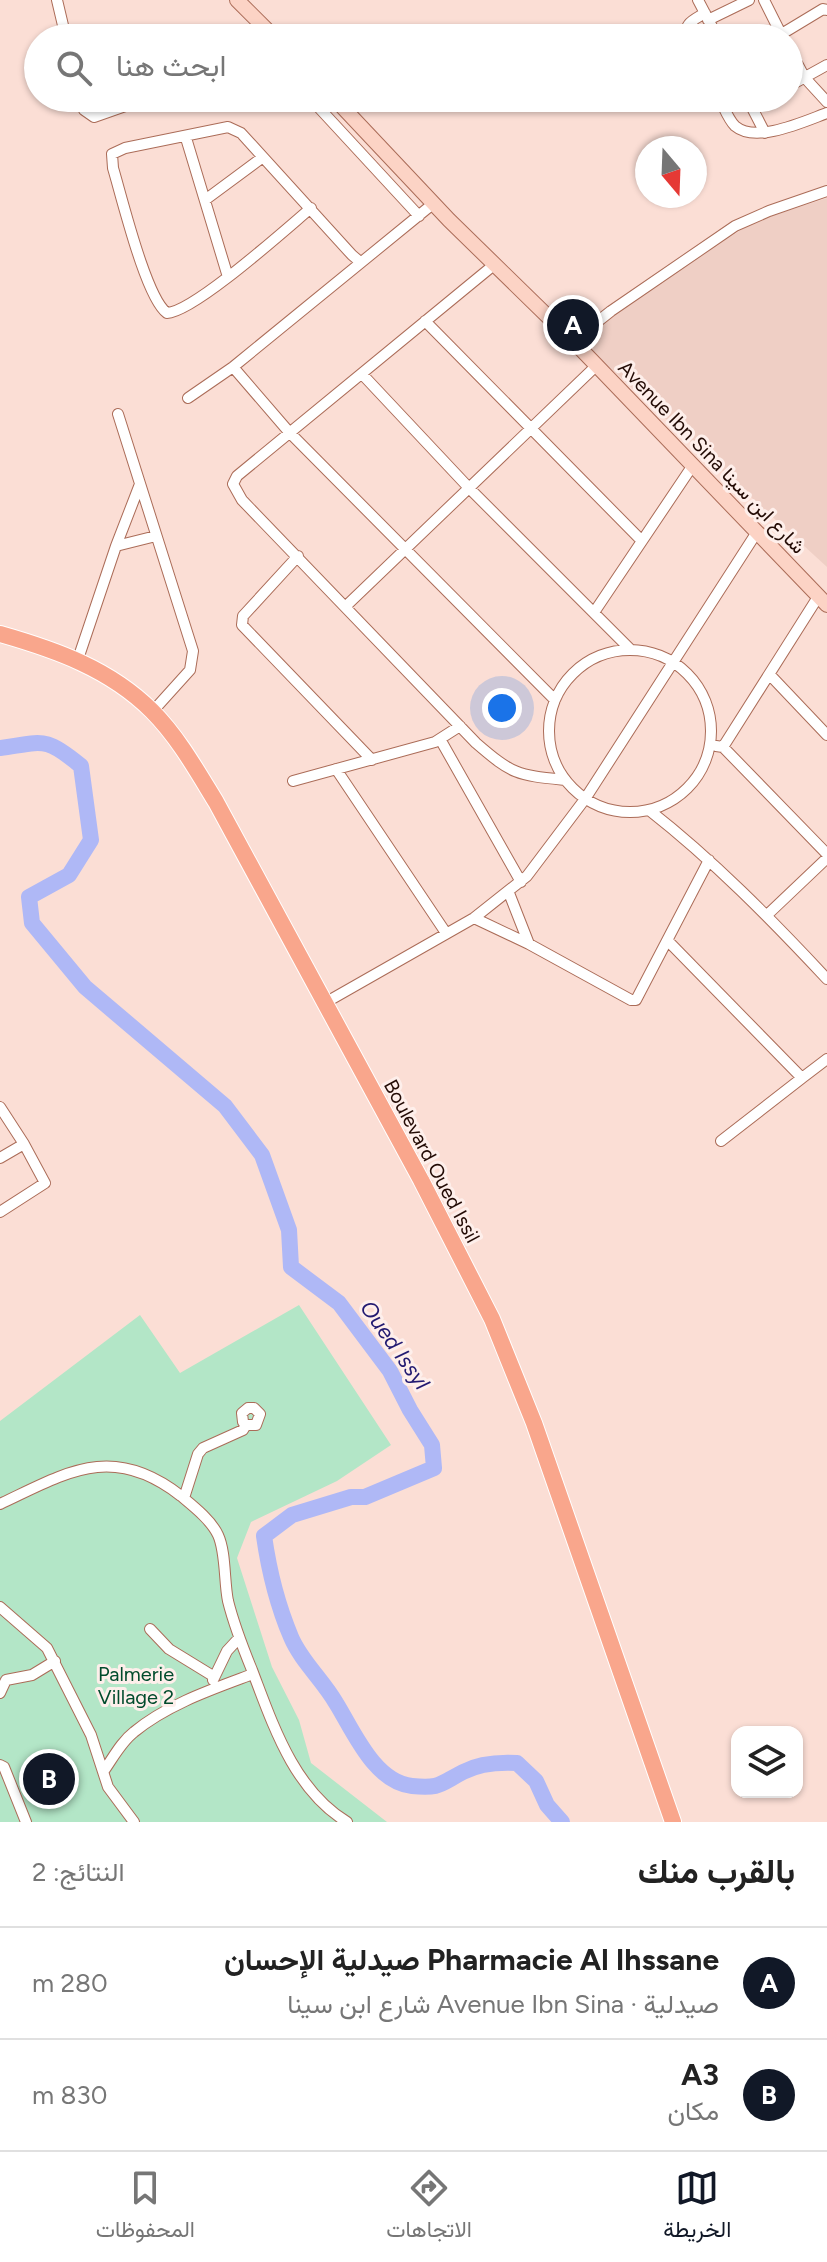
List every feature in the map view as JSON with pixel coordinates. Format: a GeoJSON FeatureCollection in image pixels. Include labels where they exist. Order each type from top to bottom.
{"type":"FeatureCollection","features":[{"type":"Feature","properties":{"kind":"main road","name":"Boulevard Oued Issil"},"geometry":{"type":"LineString","coordinates":[[0,634],[78,659],[153,711],[182,748],[216,802],[421,1180],[510,1359],[673,1822]]}},
{"type":"Feature","properties":{"kind":"street"},"geometry":{"type":"LineString","coordinates":[[57,0],[63,24]]}},
{"type":"Feature","properties":{"kind":"street"},"geometry":{"type":"LineString","coordinates":[[237,0],[261,24]]}},
{"type":"Feature","properties":{"kind":"street"},"geometry":{"type":"LineString","coordinates":[[698,0],[711,24]]}},
{"type":"Feature","properties":{"kind":"street"},"geometry":{"type":"LineString","coordinates":[[687,24],[749,0]]}},
{"type":"Feature","properties":{"kind":"street"},"geometry":{"type":"LineString","coordinates":[[764,0],[774,24]]}},
{"type":"Feature","properties":{"kind":"street"},"geometry":{"type":"LineString","coordinates":[[800,24],[823,9],[827,10]]}},
{"type":"Feature","properties":{"kind":"street"},"geometry":{"type":"LineString","coordinates":[[805,78],[827,65]]}},
{"type":"Feature","properties":{"kind":"street"},"geometry":{"type":"LineString","coordinates":[[803,74],[827,102]]}},
{"type":"Feature","properties":{"kind":"street"},"geometry":{"type":"LineString","coordinates":[[87,112],[94,117],[108,112]]}},
{"type":"Feature","properties":{"kind":"street"},"geometry":{"type":"LineString","coordinates":[[323,112],[419,216]]}},
{"type":"Feature","properties":{"kind":"street","name":"Avenue Ibn Sina شارع ابن سينا"},"geometry":{"type":"LineString","coordinates":[[347,112],[823,601]]}},
{"type":"Feature","properties":{"kind":"street"},"geometry":{"type":"LineString","coordinates":[[727,112],[737,128],[765,133],[827,113]]}},
{"type":"Feature","properties":{"kind":"street"},"geometry":{"type":"LineString","coordinates":[[754,112],[765,133]]}},
{"type":"Feature","properties":{"kind":"street"},"geometry":{"type":"LineString","coordinates":[[311,208],[228,277],[182,310],[167,313],[160,308],[142,263],[111,160],[114,151],[228,127],[241,133],[311,208],[359,261]]}},
{"type":"Feature","properties":{"kind":"street"},"geometry":{"type":"LineString","coordinates":[[186,138],[228,277]]}},
{"type":"Feature","properties":{"kind":"street"},"geometry":{"type":"LineString","coordinates":[[205,200],[263,157]]}},
{"type":"Feature","properties":{"kind":"street"},"geometry":{"type":"LineString","coordinates":[[576,344],[587,330],[611,311],[735,226],[827,191]]}},
{"type":"Feature","properties":{"kind":"street"},"geometry":{"type":"LineString","coordinates":[[188,398],[233,367],[359,261],[434,203]]}},
{"type":"Feature","properties":{"kind":"street"},"geometry":{"type":"LineString","coordinates":[[495,264],[289,432],[237,476],[233,484],[242,500],[460,726],[505,768],[519,774],[565,780]]}},
{"type":"Feature","properties":{"kind":"street"},"geometry":{"type":"LineString","coordinates":[[425,321],[641,540]]}},
{"type":"Feature","properties":{"kind":"street"},"geometry":{"type":"LineString","coordinates":[[346,606],[596,366]]}},
{"type":"Feature","properties":{"kind":"street"},"geometry":{"type":"LineString","coordinates":[[233,367],[289,432],[555,700]]}},
{"type":"Feature","properties":{"kind":"street"},"geometry":{"type":"LineString","coordinates":[[362,374],[470,489],[631,650]]}},
{"type":"Feature","properties":{"kind":"street"},"geometry":{"type":"LineString","coordinates":[[118,414],[194,657],[190,670],[153,711]]}},
{"type":"Feature","properties":{"kind":"street"},"geometry":{"type":"LineString","coordinates":[[595,611],[693,465]]}},
{"type":"Feature","properties":{"kind":"street"},"geometry":{"type":"LineString","coordinates":[[78,659],[140,484]]}},
{"type":"Feature","properties":{"kind":"street"},"geometry":{"type":"LineString","coordinates":[[323,1004],[474,918],[521,882],[585,799],[757,532]]}},
{"type":"Feature","properties":{"kind":"street"},"geometry":{"type":"LineString","coordinates":[[116,546],[156,536]]}},
{"type":"Feature","properties":{"kind":"street"},"geometry":{"type":"LineString","coordinates":[[298,556],[243,616],[242,625],[372,760]]}},
{"type":"Feature","properties":{"kind":"street"},"geometry":{"type":"LineString","coordinates":[[723,747],[823,601]]}},
{"type":"Feature","properties":{"kind":"street"},"geometry":{"type":"LineString","coordinates":[[631,650],[653,653],[673,662],[692,677],[705,698],[711,721],[706,761],[689,787],[677,797],[649,810],[617,811],[585,799],[565,780],[552,755],[548,727],[555,700],[567,679],[585,663],[607,653],[631,650]]}},
{"type":"Feature","properties":{"kind":"street"},"geometry":{"type":"LineString","coordinates":[[770,675],[827,735]]}},
{"type":"Feature","properties":{"kind":"street"},"geometry":{"type":"LineString","coordinates":[[293,781],[440,739],[460,726]]}},
{"type":"Feature","properties":{"kind":"street"},"geometry":{"type":"LineString","coordinates":[[440,739],[521,882]]}},
{"type":"Feature","properties":{"kind":"street"},"geometry":{"type":"LineString","coordinates":[[710,746],[723,747],[827,856],[767,915]]}},
{"type":"Feature","properties":{"kind":"street"},"geometry":{"type":"LineString","coordinates":[[336,769],[446,933]]}},
{"type":"Feature","properties":{"kind":"street"},"geometry":{"type":"LineString","coordinates":[[649,810],[709,860],[767,915],[827,979]]}},
{"type":"Feature","properties":{"kind":"street"},"geometry":{"type":"LineString","coordinates":[[474,918],[634,1000],[640,996],[709,860]]}},
{"type":"Feature","properties":{"kind":"street"},"geometry":{"type":"LineString","coordinates":[[509,893],[529,944]]}},
{"type":"Feature","properties":{"kind":"street"},"geometry":{"type":"LineString","coordinates":[[668,941],[802,1078]]}},
{"type":"Feature","properties":{"kind":"street"},"geometry":{"type":"LineString","coordinates":[[721,1141],[827,1059]]}},
{"type":"Feature","properties":{"kind":"street"},"geometry":{"type":"LineString","coordinates":[[0,1107],[45,1183],[0,1212]]}},
{"type":"Feature","properties":{"kind":"street"},"geometry":{"type":"LineString","coordinates":[[0,1158],[24,1144]]}},
{"type":"Feature","properties":{"kind":"street"},"geometry":{"type":"LineString","coordinates":[[184,1498],[198,1454],[203,1448],[230,1438],[246,1425]]}},
{"type":"Feature","properties":{"kind":"street"},"geometry":{"type":"LineString","coordinates":[[0,1504],[71,1471],[103,1466],[150,1477],[184,1498],[218,1535],[228,1602],[273,1727],[293,1765],[331,1812],[347,1822]]}},
{"type":"Feature","properties":{"kind":"street"},"geometry":{"type":"LineString","coordinates":[[0,1607],[47,1648],[91,1735],[114,1797],[134,1822]]}},
{"type":"Feature","properties":{"kind":"street"},"geometry":{"type":"LineString","coordinates":[[150,1629],[169,1649],[213,1676]]}},
{"type":"Feature","properties":{"kind":"street"},"geometry":{"type":"LineString","coordinates":[[212,1689],[213,1676],[227,1651],[239,1638]]}},
{"type":"Feature","properties":{"kind":"street"},"geometry":{"type":"LineString","coordinates":[[0,1693],[6,1680],[32,1675],[55,1661]]}},
{"type":"Feature","properties":{"kind":"street"},"geometry":{"type":"LineString","coordinates":[[103,1772],[134,1732],[212,1689],[253,1674]]}},
{"type":"Feature","properties":{"kind":"street"},"geometry":{"type":"LineString","coordinates":[[0,1765],[4,1767],[26,1822]]}},
{"type":"Feature","properties":{"kind":"shaded area"},"geometry":{"type":"Polygon","coordinates":[[[827,198],[827,567],[593,352],[595,329],[723,241],[756,221],[827,198]]]}},
{"type":"Feature","properties":{"kind":"green space","name":"Palmerie Village 2"},"geometry":{"type":"Polygon","coordinates":[[[299,1305],[391,1445],[337,1481],[251,1522],[237,1558],[272,1667],[299,1720],[311,1763],[387,1822],[0,1822],[0,1421],[140,1315],[180,1373],[299,1305]]]}},
{"type":"Feature","properties":{"kind":"waterway","name":"Oued Issyl"},"geometry":{"type":"LineString","coordinates":[[0,748],[44,744],[59,750],[81,766],[91,840],[69,875],[29,897],[32,923],[85,987],[225,1106],[262,1155],[289,1230],[291,1267],[339,1303],[390,1371],[432,1445],[434,1468],[365,1497],[351,1497],[292,1515],[264,1536],[278,1600],[295,1646],[331,1695],[366,1753],[386,1775],[412,1786],[429,1787],[476,1767],[517,1763],[536,1781],[547,1805],[562,1822]]}},
{"type":"Feature","properties":{"kind":"place","name":"Pharmacie Al Ihssane صيدلية الإحسان"},"geometry":{"type":"Point","coordinates":[573,325]}},
{"type":"Feature","properties":{"kind":"place","name":"A3"},"geometry":{"type":"Point","coordinates":[49,1779]}}]}
